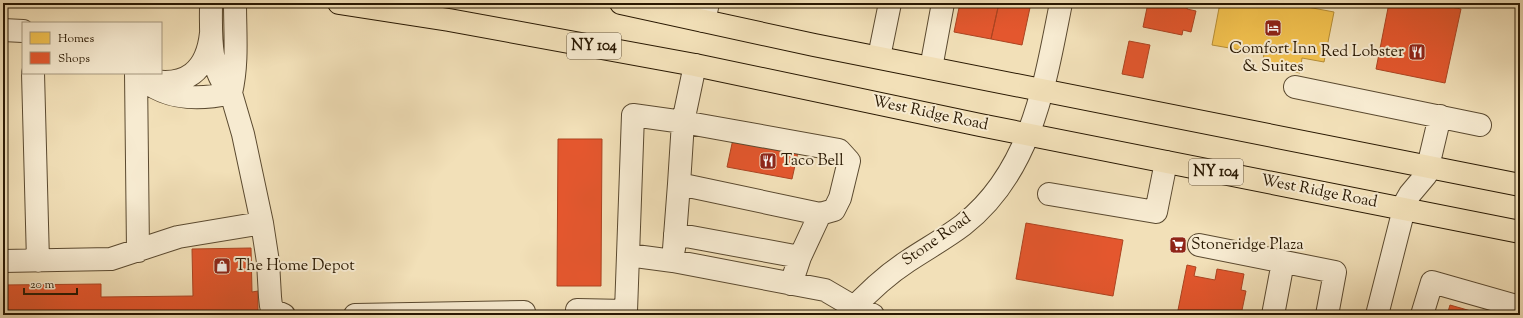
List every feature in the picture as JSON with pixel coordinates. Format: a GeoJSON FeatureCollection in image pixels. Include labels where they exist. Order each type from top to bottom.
{"type":"FeatureCollection","features":[{"type":"Feature","properties":{"kind":"highway","name":"West Ridge Road"},"geometry":{"type":"LineString","coordinates":[[339,3],[442,19],[694,65],[1028,135],[1520,232]]}},
{"type":"Feature","properties":{"kind":"highway"},"geometry":{"type":"LineString","coordinates":[[621,3],[706,12],[878,58],[1520,185]]}},
{"type":"Feature","properties":{"kind":"street"},"geometry":{"type":"LineString","coordinates":[[210,3],[211,33],[215,64],[222,82],[231,93],[244,134],[262,223],[268,262],[271,306],[275,312],[284,315]]}},
{"type":"Feature","properties":{"kind":"street"},"geometry":{"type":"LineString","coordinates":[[231,93],[235,74],[236,58],[234,3]]}},
{"type":"Feature","properties":{"kind":"street"},"geometry":{"type":"LineString","coordinates":[[878,58],[890,3]]}},
{"type":"Feature","properties":{"kind":"street"},"geometry":{"type":"LineString","coordinates":[[931,68],[943,3]]}},
{"type":"Feature","properties":{"kind":"street","name":"Stone Road"},"geometry":{"type":"LineString","coordinates":[[858,312],[888,276],[908,261],[949,235],[979,211],[990,199],[1010,171],[1028,135],[1043,90],[1060,3]]}},
{"type":"Feature","properties":{"kind":"street"},"geometry":{"type":"LineString","coordinates":[[3,30],[22,31]]}},
{"type":"Feature","properties":{"kind":"street"},"geometry":{"type":"LineString","coordinates":[[137,74],[154,81],[167,82],[184,79],[198,68],[203,61],[210,44],[211,33]]}},
{"type":"Feature","properties":{"kind":"street"},"geometry":{"type":"LineString","coordinates":[[673,261],[683,122],[694,65]]}},
{"type":"Feature","properties":{"kind":"street"},"geometry":{"type":"LineString","coordinates":[[33,74],[38,261]]}},
{"type":"Feature","properties":{"kind":"street"},"geometry":{"type":"LineString","coordinates":[[137,74],[158,90],[169,95],[198,97],[231,93]]}},
{"type":"Feature","properties":{"kind":"street"},"geometry":{"type":"LineString","coordinates":[[137,74],[138,251]]}},
{"type":"Feature","properties":{"kind":"street"},"geometry":{"type":"LineString","coordinates":[[1295,87],[1480,125]]}},
{"type":"Feature","properties":{"kind":"street"},"geometry":{"type":"LineString","coordinates":[[577,310],[613,313],[626,311],[634,115],[683,122],[839,150],[849,161],[840,198],[834,210],[820,214],[679,184]]}},
{"type":"Feature","properties":{"kind":"street"},"geometry":{"type":"LineString","coordinates":[[1377,315],[1404,209],[1410,194],[1426,175],[1440,116]]}},
{"type":"Feature","properties":{"kind":"street"},"geometry":{"type":"LineString","coordinates":[[1049,194],[1156,212],[1166,162]]}},
{"type":"Feature","properties":{"kind":"street"},"geometry":{"type":"LineString","coordinates":[[791,284],[800,257],[820,214]]}},
{"type":"Feature","properties":{"kind":"street"},"geometry":{"type":"LineString","coordinates":[[3,261],[111,259],[178,237],[262,223]]}},
{"type":"Feature","properties":{"kind":"street"},"geometry":{"type":"LineString","coordinates":[[675,234],[800,257]]}},
{"type":"Feature","properties":{"kind":"street"},"geometry":{"type":"LineString","coordinates":[[1199,245],[1335,272],[1327,315]]}},
{"type":"Feature","properties":{"kind":"street"},"geometry":{"type":"LineString","coordinates":[[628,255],[673,261],[825,290],[858,312]]}},
{"type":"Feature","properties":{"kind":"street"},"geometry":{"type":"LineString","coordinates":[[1273,315],[1282,262]]}},
{"type":"Feature","properties":{"kind":"street"},"geometry":{"type":"LineString","coordinates":[[1422,315],[1432,282],[1520,307]]}},
{"type":"Feature","properties":{"kind":"street"},"geometry":{"type":"LineString","coordinates":[[356,315],[524,312],[524,315]]}},
{"type":"Feature","properties":{"kind":"building: Homes","name":"Comfort Inn & Suites"},"geometry":{"type":"Polygon","coordinates":[[[1220,3],[1286,3],[1334,12],[1324,62],[1302,58],[1300,73],[1262,66],[1264,54],[1212,45],[1220,3]]]}},
{"type":"Feature","properties":{"kind":"building: Shops"},"geometry":{"type":"Polygon","coordinates":[[[960,3],[999,3],[991,39],[954,32],[960,3]]]}},
{"type":"Feature","properties":{"kind":"building: Shops"},"geometry":{"type":"Polygon","coordinates":[[[999,3],[1031,3],[1022,45],[991,39],[999,3]]]}},
{"type":"Feature","properties":{"kind":"building: Shops"},"geometry":{"type":"Polygon","coordinates":[[[1148,3],[1176,3],[1188,5],[1187,9],[1196,11],[1191,32],[1183,30],[1182,35],[1143,27],[1148,3]]]}},
{"type":"Feature","properties":{"kind":"building: Shops"},"geometry":{"type":"Polygon","coordinates":[[[1389,3],[1431,3],[1461,9],[1445,83],[1376,69],[1389,3]]]}},
{"type":"Feature","properties":{"kind":"building: Shops"},"geometry":{"type":"Polygon","coordinates":[[[1129,41],[1150,45],[1143,78],[1122,74],[1129,41]]]}},
{"type":"Feature","properties":{"kind":"building: Shops"},"geometry":{"type":"Polygon","coordinates":[[[558,139],[602,139],[601,286],[557,286],[558,139]]]}},
{"type":"Feature","properties":{"kind":"building: Shops"},"geometry":{"type":"Polygon","coordinates":[[[733,139],[798,152],[792,179],[727,167],[733,139]]]}},
{"type":"Feature","properties":{"kind":"building: Shops"},"geometry":{"type":"Polygon","coordinates":[[[1026,223],[1123,240],[1113,296],[1016,279],[1026,223]]]}},
{"type":"Feature","properties":{"kind":"building: Shops","name":"The Home Depot"},"geometry":{"type":"Polygon","coordinates":[[[251,248],[252,292],[258,291],[258,315],[3,315],[3,285],[101,284],[101,297],[193,296],[192,249],[251,248]]]}},
{"type":"Feature","properties":{"kind":"building: Shops"},"geometry":{"type":"Polygon","coordinates":[[[1187,265],[1196,267],[1194,276],[1215,280],[1217,269],[1244,274],[1241,290],[1246,291],[1241,315],[1177,315],[1187,265]]]}},
{"type":"Feature","properties":{"kind":"building: Shops"},"geometry":{"type":"Polygon","coordinates":[[[1450,305],[1485,315],[1447,315],[1450,305]]]}},
{"type":"Feature","properties":{"kind":"place","name":"Comfort Inn & Suites"},"geometry":{"type":"Point","coordinates":[1273,28]}},
{"type":"Feature","properties":{"kind":"place","name":"Red Lobster"},"geometry":{"type":"Point","coordinates":[1417,52]}},
{"type":"Feature","properties":{"kind":"place","name":"Taco Bell"},"geometry":{"type":"Point","coordinates":[768,161]}},
{"type":"Feature","properties":{"kind":"place","name":"Stoneridge Plaza"},"geometry":{"type":"Point","coordinates":[1178,245]}},
{"type":"Feature","properties":{"kind":"place","name":"The Home Depot"},"geometry":{"type":"Point","coordinates":[222,266]}}]}
